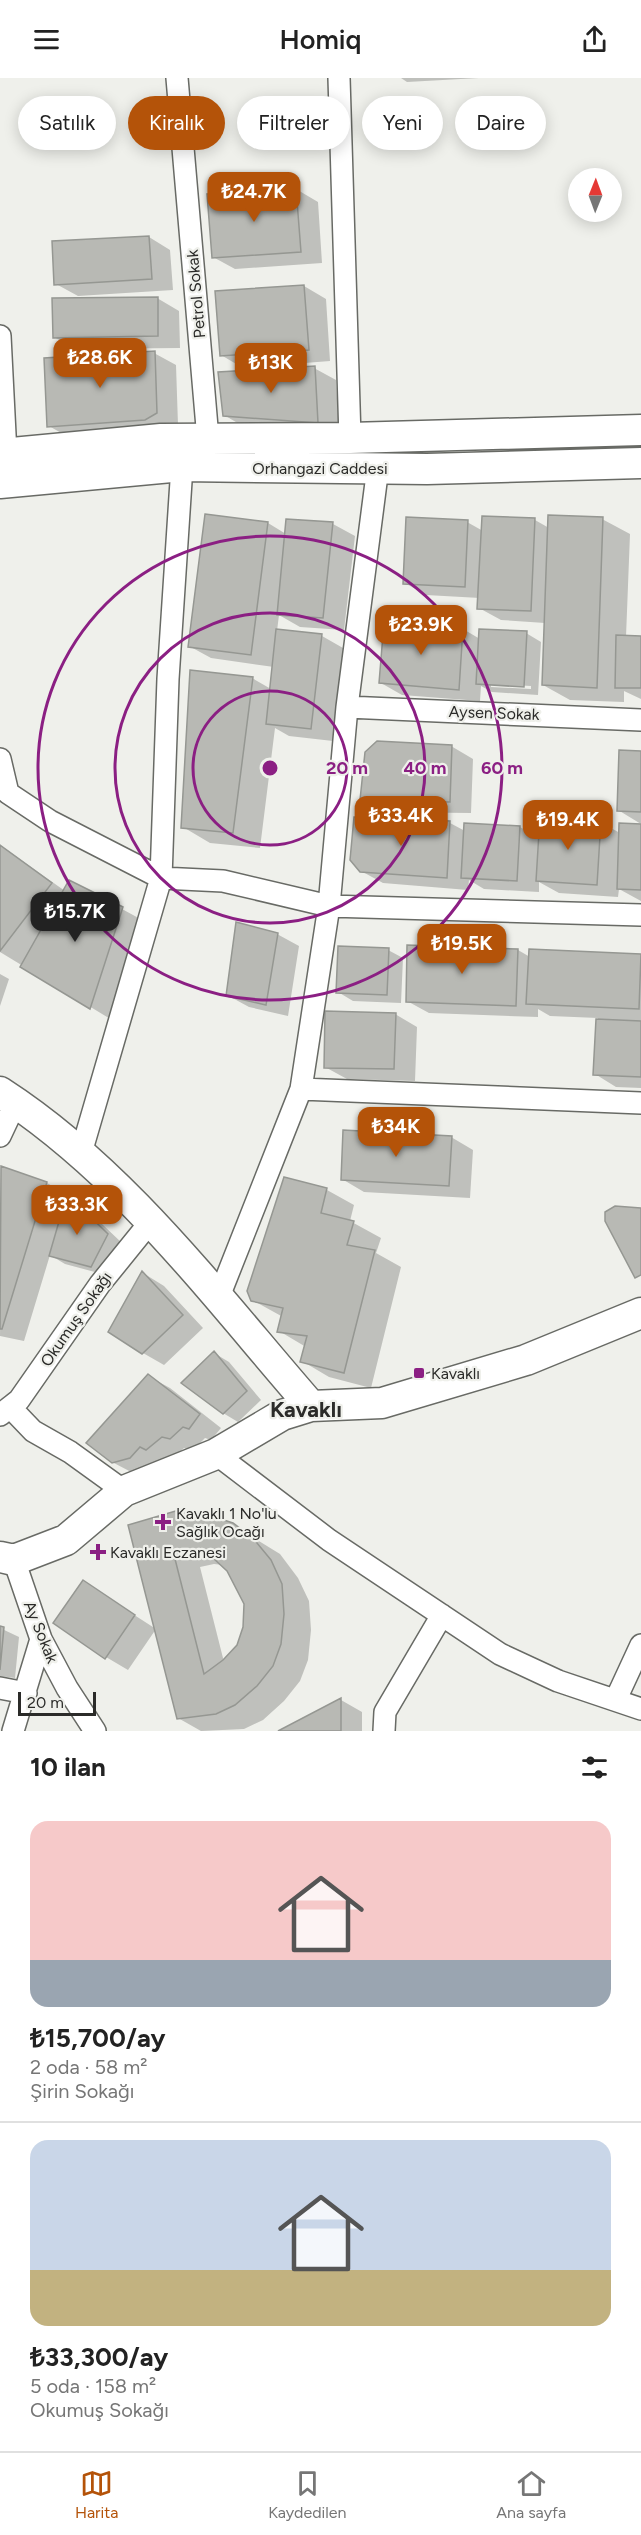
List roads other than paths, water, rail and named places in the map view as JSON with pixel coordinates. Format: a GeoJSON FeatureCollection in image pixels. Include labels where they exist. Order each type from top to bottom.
{"type":"FeatureCollection","features":[{"type":"Feature","properties":{"kind":"main road","name":"Orhangazi Caddesi"},"geometry":{"type":"LineString","coordinates":[[3,454],[161,440],[350,438],[641,430]]}},
{"type":"Feature","properties":{"kind":"main road","name":"Orhangazi Caddesi"},"geometry":{"type":"LineString","coordinates":[[0,483],[182,466],[378,467],[427,470],[641,463]]}},
{"type":"Feature","properties":{"kind":"main road"},"geometry":{"type":"LineString","coordinates":[[8,1097],[81,1153],[151,1221],[311,1406]]}},
{"type":"Feature","properties":{"kind":"main road"},"geometry":{"type":"LineString","coordinates":[[7,1559],[66,1540],[124,1491],[216,1454],[282,1415],[311,1406],[382,1403],[526,1360],[641,1313]]}},
{"type":"Feature","properties":{"kind":"street","name":"Petrol Sokak"},"geometry":{"type":"LineString","coordinates":[[177,78],[208,439]]}},
{"type":"Feature","properties":{"kind":"street"},"geometry":{"type":"LineString","coordinates":[[339,78],[350,438]]}},
{"type":"Feature","properties":{"kind":"street"},"geometry":{"type":"LineString","coordinates":[[0,336],[3,454]]}},
{"type":"Feature","properties":{"kind":"street"},"geometry":{"type":"LineString","coordinates":[[81,1153],[161,878],[168,679],[182,466]]}},
{"type":"Feature","properties":{"kind":"street"},"geometry":{"type":"LineString","coordinates":[[218,1299],[301,1089],[329,906],[347,707],[378,467]]}},
{"type":"Feature","properties":{"kind":"street","name":"Aysen Sokak"},"geometry":{"type":"LineString","coordinates":[[347,707],[641,720]]}},
{"type":"Feature","properties":{"kind":"street"},"geometry":{"type":"LineString","coordinates":[[0,759],[4,795],[161,878],[223,881],[329,906],[641,915]]}},
{"type":"Feature","properties":{"kind":"street"},"geometry":{"type":"LineString","coordinates":[[301,1089],[641,1103]]}},
{"type":"Feature","properties":{"kind":"street"},"geometry":{"type":"LineString","coordinates":[[0,1136],[8,1097]]}},
{"type":"Feature","properties":{"kind":"street","name":"Okumuş Sokağı"},"geometry":{"type":"LineString","coordinates":[[5,1411],[19,1400],[100,1284],[151,1221]]}},
{"type":"Feature","properties":{"kind":"street"},"geometry":{"type":"LineString","coordinates":[[5,1411],[33,1431],[70,1452],[124,1491]]}},
{"type":"Feature","properties":{"kind":"street"},"geometry":{"type":"LineString","coordinates":[[216,1454],[329,1540],[510,1659],[558,1682],[641,1709]]}},
{"type":"Feature","properties":{"kind":"street","name":"Ay Sokak"},"geometry":{"type":"LineString","coordinates":[[7,1559],[41,1639],[67,1688],[95,1731]]}},
{"type":"Feature","properties":{"kind":"street"},"geometry":{"type":"LineString","coordinates":[[384,1731],[385,1712],[442,1616]]}},
{"type":"Feature","properties":{"kind":"street"},"geometry":{"type":"LineString","coordinates":[[13,1731],[41,1639]]}},
{"type":"Feature","properties":{"kind":"street"},"geometry":{"type":"LineString","coordinates":[[616,1699],[641,1645]]}},
{"type":"Feature","properties":{"kind":"street"},"geometry":{"type":"LineString","coordinates":[[0,1688],[26,1693]]}},
{"type":"Feature","properties":{"kind":"place","name":"Kavaklı"},"geometry":{"type":"Point","coordinates":[419,1373]}},
{"type":"Feature","properties":{"kind":"place","name":"Kavaklı 1 No'lu Sağlık Ocağı"},"geometry":{"type":"Point","coordinates":[163,1522]}},
{"type":"Feature","properties":{"kind":"place","name":"Kavaklı Eczanesi"},"geometry":{"type":"Point","coordinates":[98,1552]}},
{"type":"Feature","properties":{"kind":"district","name":"Kavaklı"},"geometry":{"type":"Point","coordinates":[306,1409]}}]}
